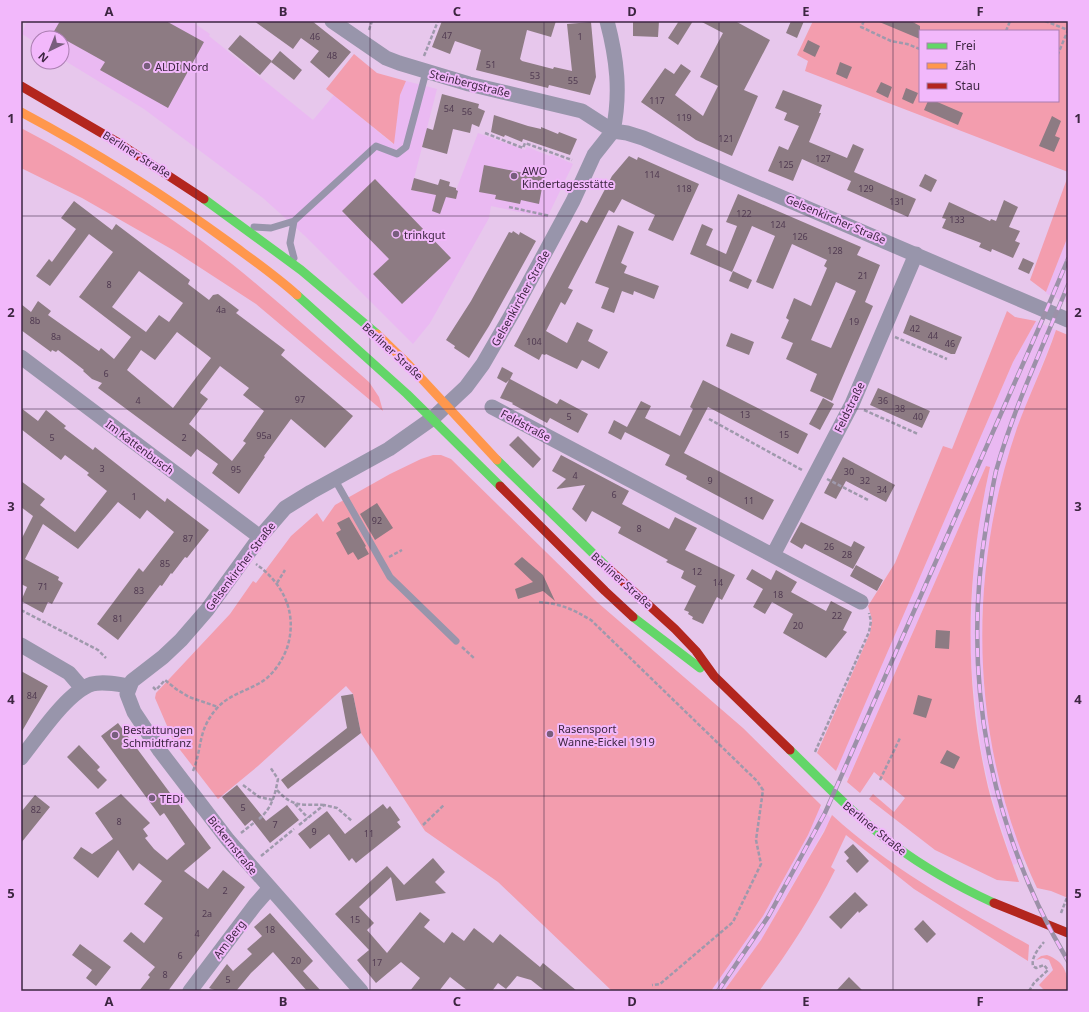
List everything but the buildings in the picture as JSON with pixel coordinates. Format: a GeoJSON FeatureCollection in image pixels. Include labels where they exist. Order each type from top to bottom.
{"type":"FeatureCollection","features":[{"type":"Feature","properties":{"kind":"main road","name":"Berliner Straße"},"geometry":{"type":"LineString","coordinates":[[21,86],[124,146],[245,227],[295,266],[386,342],[416,371],[477,440],[601,562],[684,638],[700,654],[714,676],[853,811],[905,853],[953,883],[981,897],[1068,933]]}},
{"type":"Feature","properties":{"kind":"main road","name":"Berliner Straße"},"geometry":{"type":"LineString","coordinates":[[21,112],[68,136],[123,168],[188,211],[282,282],[401,387],[622,607],[692,663],[714,676]]}},
{"type":"Feature","properties":{"kind":"street","name":"Steinbergstraße"},"geometry":{"type":"LineString","coordinates":[[332,21],[386,58],[422,71],[582,111],[613,132]]}},
{"type":"Feature","properties":{"kind":"street"},"geometry":{"type":"LineString","coordinates":[[607,21],[615,52],[618,78],[617,110],[613,132]]}},
{"type":"Feature","properties":{"kind":"street","name":"Gelsenkircher Straße"},"geometry":{"type":"LineString","coordinates":[[129,686],[137,675],[164,657],[181,640],[207,610],[260,536],[285,508],[389,449],[433,418],[466,387],[483,364],[514,312],[594,156],[613,132],[627,133],[643,138],[1068,320]]}},
{"type":"Feature","properties":{"kind":"street","name":"Feldstraße"},"geometry":{"type":"LineString","coordinates":[[773,555],[852,404],[916,254]]}},
{"type":"Feature","properties":{"kind":"street","name":"Im Kattenbusch"},"geometry":{"type":"LineString","coordinates":[[21,357],[260,536]]}},
{"type":"Feature","properties":{"kind":"street","name":"Feldstraße"},"geometry":{"type":"LineString","coordinates":[[492,407],[861,602]]}},
{"type":"Feature","properties":{"kind":"street"},"geometry":{"type":"LineString","coordinates":[[21,646],[69,672],[82,688]]}},
{"type":"Feature","properties":{"kind":"street"},"geometry":{"type":"LineString","coordinates":[[21,758],[67,701],[82,688],[93,684],[103,683],[129,686]]}},
{"type":"Feature","properties":{"kind":"street","name":"Bickernstraße"},"geometry":{"type":"LineString","coordinates":[[129,686],[127,694],[134,712],[182,780],[269,889],[361,991]]}},
{"type":"Feature","properties":{"kind":"street","name":"Am Berg"},"geometry":{"type":"LineString","coordinates":[[190,991],[255,905],[269,889]]}},
{"type":"Feature","properties":{"kind":"lane"},"geometry":{"type":"LineString","coordinates":[[245,227],[271,228],[294,222],[376,146],[397,154],[406,147],[422,71]]}},
{"type":"Feature","properties":{"kind":"lane"},"geometry":{"type":"LineString","coordinates":[[294,222],[290,243],[295,266]]}},
{"type":"Feature","properties":{"kind":"lane"},"geometry":{"type":"LineString","coordinates":[[335,480],[390,577],[456,641]]}},
{"type":"Feature","properties":{"kind":"path"},"geometry":{"type":"LineString","coordinates":[[422,71],[438,21]]}},
{"type":"Feature","properties":{"kind":"path"},"geometry":{"type":"LineString","coordinates":[[864,21],[861,27],[891,40],[919,49]]}},
{"type":"Feature","properties":{"kind":"path"},"geometry":{"type":"LineString","coordinates":[[1045,21],[1068,30],[1059,52]]}},
{"type":"Feature","properties":{"kind":"path"},"geometry":{"type":"LineString","coordinates":[[485,133],[523,148],[525,143],[572,160]]}},
{"type":"Feature","properties":{"kind":"path"},"geometry":{"type":"LineString","coordinates":[[509,207],[563,219]]}},
{"type":"Feature","properties":{"kind":"path"},"geometry":{"type":"LineString","coordinates":[[884,332],[946,359]]}},
{"type":"Feature","properties":{"kind":"path"},"geometry":{"type":"LineString","coordinates":[[852,404],[918,434]]}},
{"type":"Feature","properties":{"kind":"path"},"geometry":{"type":"LineString","coordinates":[[708,419],[815,475],[868,500]]}},
{"type":"Feature","properties":{"kind":"path"},"geometry":{"type":"LineString","coordinates":[[182,780],[193,772],[197,761],[201,734],[208,720],[218,707],[232,697],[268,678],[283,658],[291,634],[292,620],[290,606],[277,583],[266,571],[246,556]]}},
{"type":"Feature","properties":{"kind":"path"},"geometry":{"type":"LineString","coordinates":[[277,583],[284,570]]}},
{"type":"Feature","properties":{"kind":"path"},"geometry":{"type":"LineString","coordinates":[[540,602],[556,603],[570,608],[591,620],[757,781],[763,790],[756,840],[761,864],[733,922],[660,984],[652,985]]}},
{"type":"Feature","properties":{"kind":"path"},"geometry":{"type":"LineString","coordinates":[[814,754],[870,626],[870,614],[861,602]]}},
{"type":"Feature","properties":{"kind":"path"},"geometry":{"type":"LineString","coordinates":[[21,610],[98,650],[106,658]]}},
{"type":"Feature","properties":{"kind":"path"},"geometry":{"type":"LineString","coordinates":[[463,647],[475,659]]}},
{"type":"Feature","properties":{"kind":"path"},"geometry":{"type":"LineString","coordinates":[[153,687],[156,690],[165,680],[176,690],[189,697],[218,707]]}},
{"type":"Feature","properties":{"kind":"path"},"geometry":{"type":"LineString","coordinates":[[880,780],[900,738]]}},
{"type":"Feature","properties":{"kind":"path"},"geometry":{"type":"LineString","coordinates":[[259,819],[268,811],[276,790],[278,779],[270,767]]}},
{"type":"Feature","properties":{"kind":"path"},"geometry":{"type":"LineString","coordinates":[[243,786],[259,797],[273,800]]}},
{"type":"Feature","properties":{"kind":"path"},"geometry":{"type":"LineString","coordinates":[[276,790],[287,801],[294,804],[324,805],[337,808],[352,821]]}},
{"type":"Feature","properties":{"kind":"path"},"geometry":{"type":"LineString","coordinates":[[294,804],[308,818]]}},
{"type":"Feature","properties":{"kind":"path"},"geometry":{"type":"LineString","coordinates":[[299,825],[324,805]]}},
{"type":"Feature","properties":{"kind":"path"},"geometry":{"type":"LineString","coordinates":[[423,825],[444,805]]}},
{"type":"Feature","properties":{"kind":"path"},"geometry":{"type":"LineString","coordinates":[[250,865],[294,829]]}},
{"type":"Feature","properties":{"kind":"path"},"geometry":{"type":"LineString","coordinates":[[1065,900],[1068,894]]}},
{"type":"Feature","properties":{"kind":"path"},"geometry":{"type":"LineString","coordinates":[[1029,991],[1034,983],[1048,970],[1044,965],[1036,968],[1033,966],[1032,962],[1039,948],[1057,929]]}},
{"type":"Feature","properties":{"kind":"shaded area"},"geometry":{"type":"Polygon","coordinates":[[[27,21],[191,21],[210,34],[209,36],[313,120],[334,95],[393,144],[400,95],[406,81],[437,89],[411,190],[453,198],[478,133],[525,150],[527,147],[550,156],[551,154],[573,164],[547,218],[491,206],[489,218],[430,323],[413,344],[305,236],[263,198],[144,109],[70,64],[70,30],[30,30],[30,39],[22,34],[27,21]]]}},
{"type":"Feature","properties":{"kind":"shaded area"},"geometry":{"type":"Polygon","coordinates":[[[813,21],[1068,21],[1068,172],[805,71],[808,61],[797,55],[813,21]]]}},
{"type":"Feature","properties":{"kind":"shaded area"},"geometry":{"type":"Polygon","coordinates":[[[354,54],[377,73],[406,81],[400,95],[394,144],[326,89],[354,54]]]}},
{"type":"Feature","properties":{"kind":"shaded area"},"geometry":{"type":"Polygon","coordinates":[[[21,128],[76,158],[130,191],[182,226],[232,264],[369,382],[379,397],[383,411],[256,304],[173,250],[82,198],[21,168],[21,128]]]}},
{"type":"Feature","properties":{"kind":"shaded area"},"geometry":{"type":"Polygon","coordinates":[[[1068,176],[1068,236],[1046,292],[1030,280],[1068,176]]]}},
{"type":"Feature","properties":{"kind":"shaded area"},"geometry":{"type":"Polygon","coordinates":[[[1068,236],[1068,303],[1047,294],[1046,292],[1068,236]]]}},
{"type":"Feature","properties":{"kind":"shaded area"},"geometry":{"type":"Polygon","coordinates":[[[1007,311],[1015,317],[1036,321],[1013,362],[836,771],[817,753],[870,633],[872,619],[868,606],[895,563],[943,446],[952,449],[1007,311]]]}},
{"type":"Feature","properties":{"kind":"shaded area"},"geometry":{"type":"Polygon","coordinates":[[[1036,321],[1056,330],[1017,428],[1000,488],[988,552],[982,616],[984,686],[992,744],[1006,806],[1025,860],[1013,865],[989,787],[981,749],[972,674],[970,643],[974,559],[981,510],[990,467],[986,466],[848,779],[837,768],[1013,362],[1036,321]]]}},
{"type":"Feature","properties":{"kind":"shaded area"},"geometry":{"type":"Polygon","coordinates":[[[1056,330],[1068,335],[1068,898],[1051,891],[1037,888],[1015,833],[998,777],[988,719],[983,660],[983,601],[989,543],[1000,485],[1017,428],[1056,330]]]}},
{"type":"Feature","properties":{"kind":"shaded area","name":"Rasensport Wanne-Eickel 1919"},"geometry":{"type":"Polygon","coordinates":[[[433,455],[441,455],[451,459],[597,602],[743,728],[821,805],[808,835],[763,916],[711,991],[612,991],[498,882],[425,831],[361,733],[353,694],[346,686],[258,766],[218,799],[174,742],[155,698],[156,693],[230,614],[253,581],[256,583],[291,536],[317,513],[323,522],[335,505],[390,474],[433,455]]]}},
{"type":"Feature","properties":{"kind":"shaded area"},"geometry":{"type":"Polygon","coordinates":[[[986,466],[990,467],[976,547],[972,587],[971,667],[974,707],[988,787],[998,823],[1019,882],[997,880],[935,850],[869,799],[873,794],[894,812],[905,798],[874,772],[860,793],[847,782],[986,466]]]}},
{"type":"Feature","properties":{"kind":"shaded area"},"geometry":{"type":"Polygon","coordinates":[[[819,807],[831,818],[761,940],[724,991],[711,991],[763,916],[808,835],[819,807]]]}},
{"type":"Feature","properties":{"kind":"shaded area"},"geometry":{"type":"Polygon","coordinates":[[[832,815],[878,853],[926,886],[1029,945],[1028,961],[914,889],[846,835],[831,867],[835,870],[818,901],[790,947],[759,991],[724,991],[761,940],[824,832],[832,815]]]}},
{"type":"Feature","properties":{"kind":"shaded area"},"geometry":{"type":"Polygon","coordinates":[[[1047,955],[1062,965],[1066,974],[1068,991],[1045,991],[1039,985],[1053,970],[1049,960],[1043,958],[1036,960],[1041,956],[1047,955]]]}},
{"type":"Feature","properties":{"kind":"railway"},"geometry":{"type":"LineString","coordinates":[[718,991],[768,917],[825,813],[1068,259]]}},
{"type":"Feature","properties":{"kind":"railway"},"geometry":{"type":"LineString","coordinates":[[1068,285],[1020,400],[996,471],[986,527],[979,584],[977,640],[980,696],[988,752],[1001,806],[1019,859],[1041,911],[1068,961]]}},
{"type":"Feature","properties":{"kind":"traffic: fast"},"geometry":{"type":"LineString","coordinates":[[204,199],[301,270],[377,334]]}},
{"type":"Feature","properties":{"kind":"traffic: fast"},"geometry":{"type":"LineString","coordinates":[[297,295],[407,394],[500,486]]}},
{"type":"Feature","properties":{"kind":"traffic: fast"},"geometry":{"type":"LineString","coordinates":[[497,460],[608,568]]}},
{"type":"Feature","properties":{"kind":"traffic: fast"},"geometry":{"type":"LineString","coordinates":[[633,617],[700,668]]}},
{"type":"Feature","properties":{"kind":"traffic: fast"},"geometry":{"type":"LineString","coordinates":[[790,750],[853,811],[894,845],[942,877],[994,903]]}},
{"type":"Feature","properties":{"kind":"traffic: slow"},"geometry":{"type":"LineString","coordinates":[[21,112],[75,142],[154,190],[230,243],[297,295]]}},
{"type":"Feature","properties":{"kind":"traffic: slow"},"geometry":{"type":"LineString","coordinates":[[377,334],[408,364],[497,460]]}},
{"type":"Feature","properties":{"kind":"traffic: jam"},"geometry":{"type":"LineString","coordinates":[[21,86],[117,142],[204,199]]}},
{"type":"Feature","properties":{"kind":"traffic: jam"},"geometry":{"type":"LineString","coordinates":[[500,486],[633,617]]}},
{"type":"Feature","properties":{"kind":"traffic: jam"},"geometry":{"type":"LineString","coordinates":[[608,568],[675,629],[696,651],[714,676],[790,750]]}},
{"type":"Feature","properties":{"kind":"traffic: jam"},"geometry":{"type":"LineString","coordinates":[[994,903],[1068,933]]}},
{"type":"Feature","properties":{"kind":"place","name":"ALDI Nord"},"geometry":{"type":"Point","coordinates":[147,66]}},
{"type":"Feature","properties":{"kind":"place","name":"AWO Kindertagesstätte"},"geometry":{"type":"Point","coordinates":[514,176]}},
{"type":"Feature","properties":{"kind":"place","name":"trinkgut"},"geometry":{"type":"Point","coordinates":[396,234]}},
{"type":"Feature","properties":{"kind":"place","name":"Rasensport Wanne-Eickel 1919"},"geometry":{"type":"Point","coordinates":[550,734]}},
{"type":"Feature","properties":{"kind":"place","name":"Bestattungen Schmidtfranz"},"geometry":{"type":"Point","coordinates":[115,735]}},
{"type":"Feature","properties":{"kind":"place","name":"TEDi"},"geometry":{"type":"Point","coordinates":[152,798]}}]}
